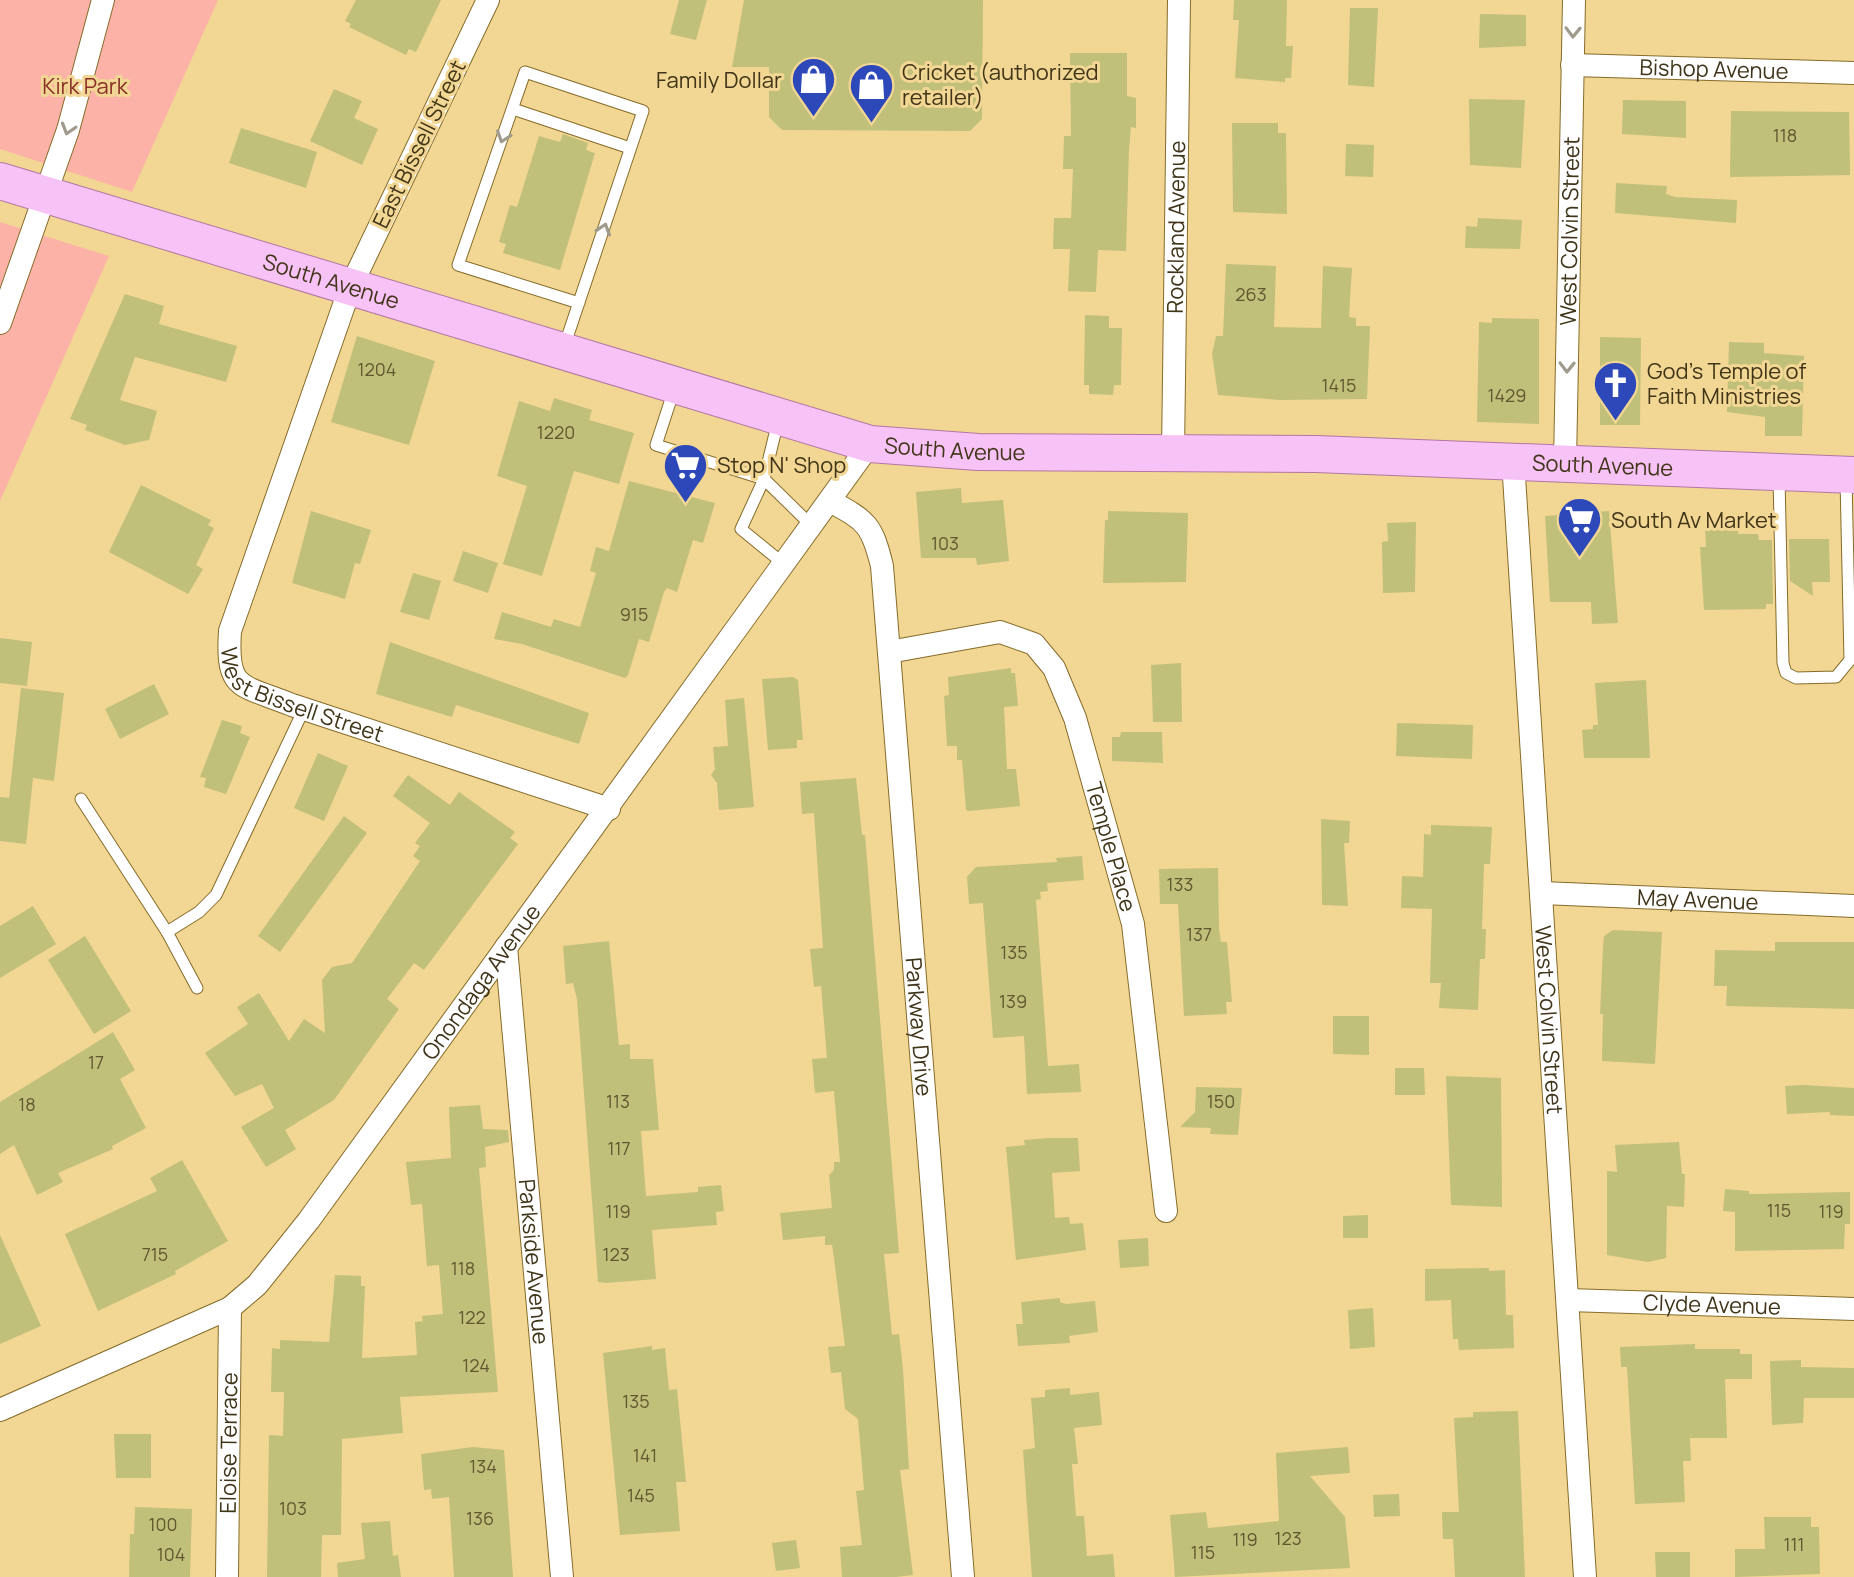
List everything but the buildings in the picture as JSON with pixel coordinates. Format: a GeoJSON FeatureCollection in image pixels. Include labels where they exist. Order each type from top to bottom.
{"type":"FeatureCollection","features":[{"type":"Feature","properties":{"kind":"main road","name":"South Avenue"},"geometry":{"type":"LineString","coordinates":[[0,181],[870,444],[978,452],[1513,461],[1850,475]]}},
{"type":"Feature","properties":{"kind":"street"},"geometry":{"type":"LineString","coordinates":[[0,323],[68,130],[103,0]]}},
{"type":"Feature","properties":{"kind":"street","name":"East Bissell Street"},"geometry":{"type":"LineString","coordinates":[[350,288],[488,0]]}},
{"type":"Feature","properties":{"kind":"street","name":"Rockland Avenue"},"geometry":{"type":"LineString","coordinates":[[1173,453],[1179,0]]}},
{"type":"Feature","properties":{"kind":"street","name":"West Colvin Street"},"geometry":{"type":"LineString","coordinates":[[1565,463],[1574,0]]}},
{"type":"Feature","properties":{"kind":"street","name":"Bishop Avenue"},"geometry":{"type":"LineString","coordinates":[[1572,65],[1854,73]]}},
{"type":"Feature","properties":{"kind":"street","name":"West Bissell Street"},"geometry":{"type":"LineString","coordinates":[[350,288],[230,631],[227,664],[232,676],[240,684],[304,709],[609,809]]}},
{"type":"Feature","properties":{"kind":"street","name":"Onondaga Avenue"},"geometry":{"type":"LineString","coordinates":[[0,1410],[230,1308],[257,1285],[309,1220],[609,809],[870,444]]}},
{"type":"Feature","properties":{"kind":"street","name":"West Colvin Street"},"geometry":{"type":"LineString","coordinates":[[1513,461],[1585,1577]]}},
{"type":"Feature","properties":{"kind":"street","name":"Parkway Drive"},"geometry":{"type":"LineString","coordinates":[[830,501],[864,520],[874,532],[882,566],[963,1577]]}},
{"type":"Feature","properties":{"kind":"street","name":"Temple Place"},"geometry":{"type":"LineString","coordinates":[[889,652],[1000,632],[1034,644],[1054,668],[1075,718],[1133,924],[1166,1211]]}},
{"type":"Feature","properties":{"kind":"street","name":"May Avenue"},"geometry":{"type":"LineString","coordinates":[[1542,893],[1854,906]]}},
{"type":"Feature","properties":{"kind":"street","name":"Parkside Avenue"},"geometry":{"type":"LineString","coordinates":[[506,947],[562,1577]]}},
{"type":"Feature","properties":{"kind":"street","name":"Clyde Avenue"},"geometry":{"type":"LineString","coordinates":[[1568,1300],[1854,1309]]}},
{"type":"Feature","properties":{"kind":"street","name":"Eloise Terrace"},"geometry":{"type":"LineString","coordinates":[[227,1577],[230,1308]]}},
{"type":"Feature","properties":{"kind":"lane"},"geometry":{"type":"LineString","coordinates":[[562,352],[579,303],[630,148],[643,111],[525,72],[458,265],[579,303]]}},
{"type":"Feature","properties":{"kind":"lane"},"geometry":{"type":"LineString","coordinates":[[513,109],[630,148]]}},
{"type":"Feature","properties":{"kind":"lane"},"geometry":{"type":"LineString","coordinates":[[675,385],[656,445],[764,479],[812,526]]}},
{"type":"Feature","properties":{"kind":"lane"},"geometry":{"type":"LineString","coordinates":[[779,416],[764,479],[741,529],[785,566]]}},
{"type":"Feature","properties":{"kind":"lane"},"geometry":{"type":"LineString","coordinates":[[1779,472],[1783,663],[1786,673],[1796,678],[1836,677],[1850,660],[1850,475]]}},
{"type":"Feature","properties":{"kind":"lane"},"geometry":{"type":"LineString","coordinates":[[167,932],[199,912],[216,895],[304,709]]}},
{"type":"Feature","properties":{"kind":"lane"},"geometry":{"type":"LineString","coordinates":[[81,799],[167,932],[197,988]]}},
{"type":"Feature","properties":{"kind":"green space","name":"Kirk Park"},"geometry":{"type":"Polygon","coordinates":[[[0,0],[218,0],[132,192],[0,149],[0,0]]]}},
{"type":"Feature","properties":{"kind":"green space"},"geometry":{"type":"Polygon","coordinates":[[[0,222],[109,256],[0,501],[0,222]]]}},
{"type":"Feature","properties":{"kind":"place","name":"Family Dollar"},"geometry":{"type":"Point","coordinates":[813,119]}},
{"type":"Feature","properties":{"kind":"place","name":"Cricket (authorized retailer)"},"geometry":{"type":"Point","coordinates":[871,124]}},
{"type":"Feature","properties":{"kind":"place","name":"God's Temple of Faith Ministries"},"geometry":{"type":"Point","coordinates":[1616,423]}},
{"type":"Feature","properties":{"kind":"place","name":"Stop N' Shop"},"geometry":{"type":"Point","coordinates":[686,504]}},
{"type":"Feature","properties":{"kind":"place","name":"South Av Market"},"geometry":{"type":"Point","coordinates":[1580,559]}}]}
